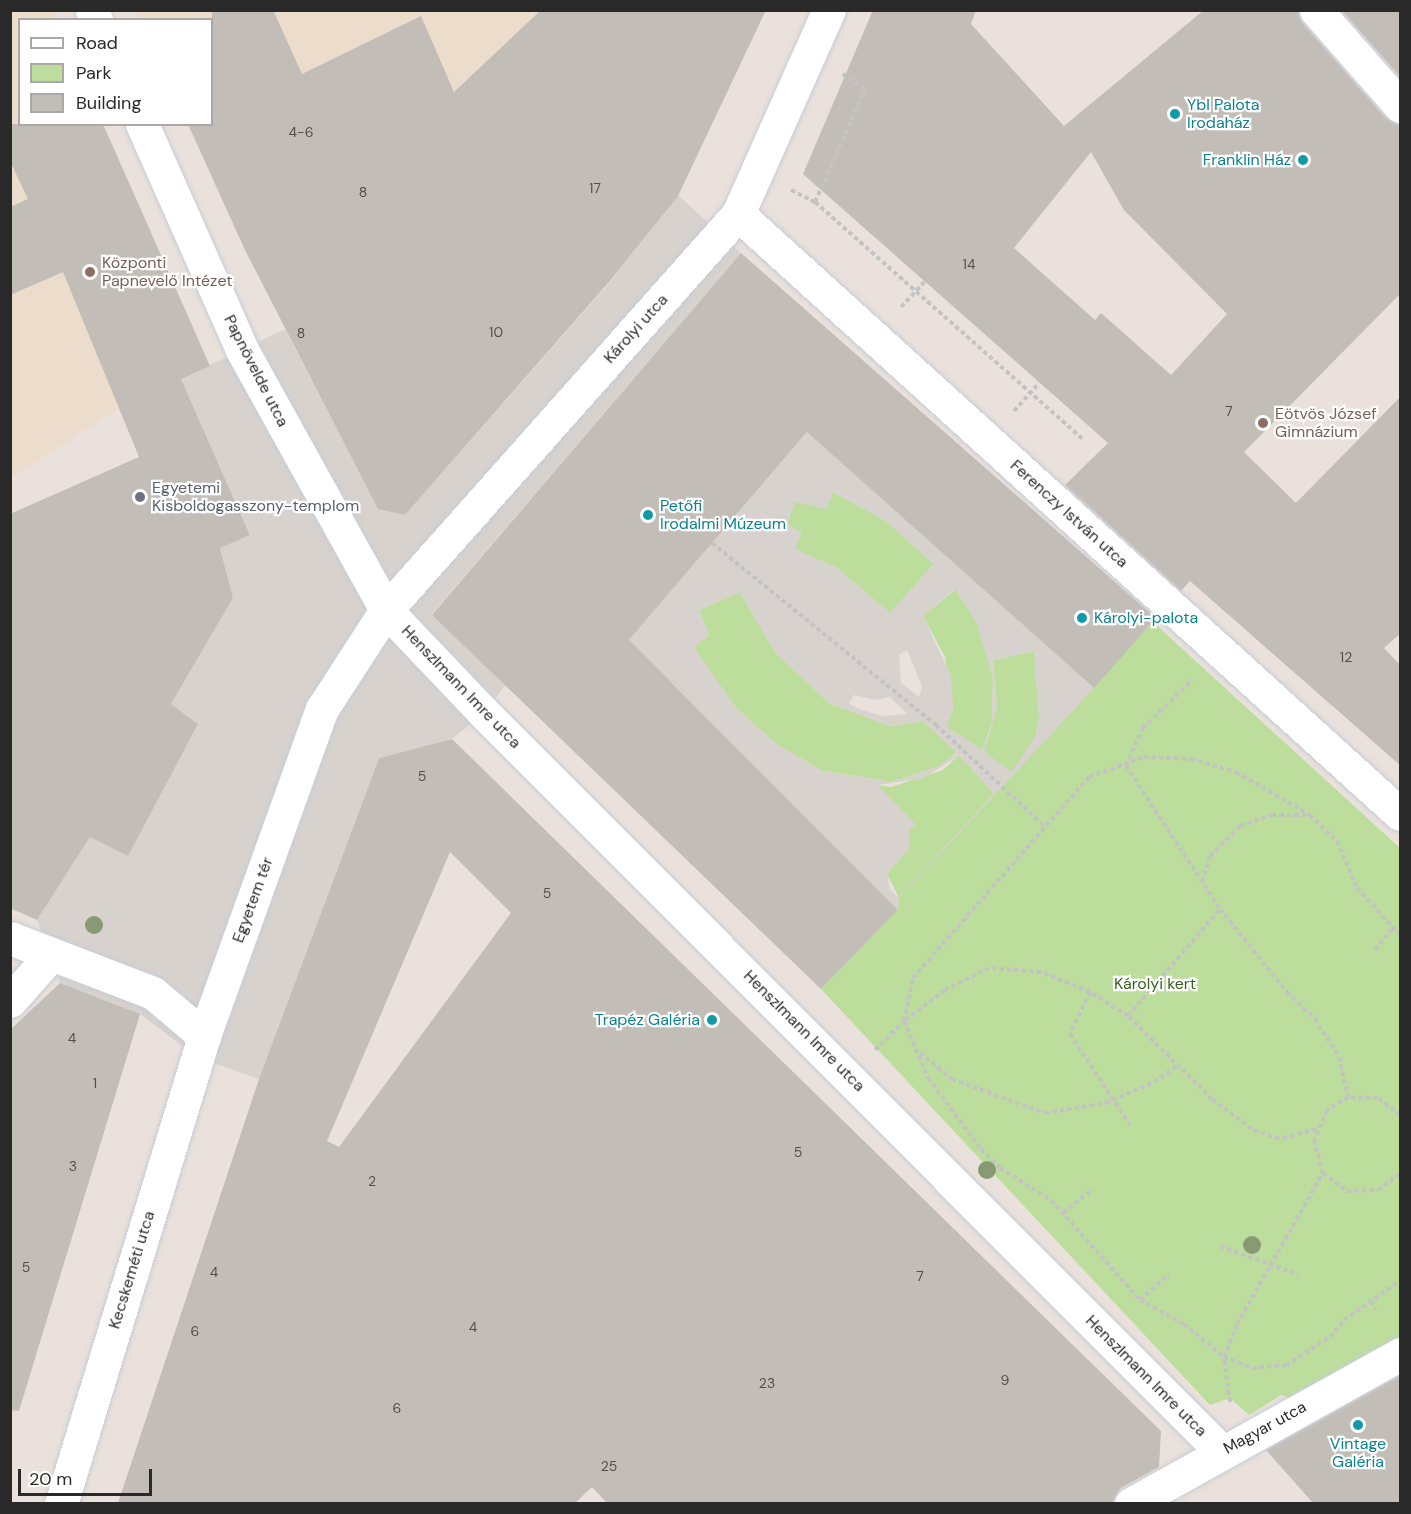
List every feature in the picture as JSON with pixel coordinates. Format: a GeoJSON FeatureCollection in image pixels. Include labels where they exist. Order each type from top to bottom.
{"type":"FeatureCollection","features":[{"type":"Feature","properties":{"kind":"street","name":"Károlyi utca"},"geometry":{"type":"LineString","coordinates":[[386,610],[738,214],[829,10]]}},
{"type":"Feature","properties":{"kind":"street"},"geometry":{"type":"LineString","coordinates":[[1316,10],[1401,106]]}},
{"type":"Feature","properties":{"kind":"street","name":"Papnövelde utca"},"geometry":{"type":"LineString","coordinates":[[143,126],[242,350],[386,610]]}},
{"type":"Feature","properties":{"kind":"street","name":"Ferenczy István utca"},"geometry":{"type":"LineString","coordinates":[[738,214],[1401,814]]}},
{"type":"Feature","properties":{"kind":"street","name":"Henszlmann Imre utca"},"geometry":{"type":"LineString","coordinates":[[386,610],[484,713],[1222,1452]]}},
{"type":"Feature","properties":{"kind":"street","name":"Egyetem tér"},"geometry":{"type":"LineString","coordinates":[[204,1036],[322,709],[386,610]]}},
{"type":"Feature","properties":{"kind":"street"},"geometry":{"type":"LineString","coordinates":[[10,938],[50,956],[153,993],[204,1036]]}},
{"type":"Feature","properties":{"kind":"street"},"geometry":{"type":"LineString","coordinates":[[10,1001],[50,956]]}},
{"type":"Feature","properties":{"kind":"street","name":"Kecskeméti utca"},"geometry":{"type":"LineString","coordinates":[[61,1503],[204,1036]]}},
{"type":"Feature","properties":{"kind":"street","name":"Magyar utca"},"geometry":{"type":"LineString","coordinates":[[1131,1503],[1401,1354]]}},
{"type":"Feature","properties":{"kind":"path"},"geometry":{"type":"LineString","coordinates":[[811,49],[864,89],[815,202]]}},
{"type":"Feature","properties":{"kind":"path"},"geometry":{"type":"LineString","coordinates":[[756,174],[815,202],[1084,440]]}},
{"type":"Feature","properties":{"kind":"path"},"geometry":{"type":"LineString","coordinates":[[712,543],[936,725],[1045,827]]}},
{"type":"Feature","properties":{"kind":"path"},"geometry":{"type":"LineString","coordinates":[[1126,766],[1143,728],[1221,652]]}},
{"type":"Feature","properties":{"kind":"path"},"geometry":{"type":"LineString","coordinates":[[1401,935],[1357,888],[1337,841],[1310,814],[1236,772],[1191,759],[1144,757],[1126,766],[1089,777],[913,978],[904,1021],[920,1053],[928,1078],[981,1149],[1063,1214],[1140,1300],[1184,1324],[1224,1357],[1252,1368],[1286,1365],[1330,1337],[1344,1320],[1401,1281]]}},
{"type":"Feature","properties":{"kind":"path"},"geometry":{"type":"LineString","coordinates":[[1126,766],[1220,909],[1287,992],[1315,1019],[1339,1057],[1348,1097]]}},
{"type":"Feature","properties":{"kind":"path"},"geometry":{"type":"LineString","coordinates":[[1202,882],[1210,856],[1240,826],[1272,815],[1310,814]]}},
{"type":"Feature","properties":{"kind":"path"},"geometry":{"type":"LineString","coordinates":[[1128,1016],[1220,909]]}},
{"type":"Feature","properties":{"kind":"path"},"geometry":{"type":"LineString","coordinates":[[1375,950],[1393,928]]}},
{"type":"Feature","properties":{"kind":"path"},"geometry":{"type":"LineString","coordinates":[[846,1073],[904,1021],[945,990],[989,968],[1041,972],[1089,992],[1128,1016],[1177,1066],[1252,1129],[1279,1139],[1316,1129]]}},
{"type":"Feature","properties":{"kind":"path"},"geometry":{"type":"LineString","coordinates":[[1089,992],[1070,1034],[1130,1125]]}},
{"type":"Feature","properties":{"kind":"path"},"geometry":{"type":"LineString","coordinates":[[920,1053],[952,1078],[1045,1113],[1115,1099],[1155,1082],[1177,1066]]}},
{"type":"Feature","properties":{"kind":"path"},"geometry":{"type":"LineString","coordinates":[[1401,1115],[1378,1098],[1348,1097],[1327,1110],[1316,1129],[1316,1159],[1323,1173],[1336,1185],[1359,1193],[1378,1190],[1401,1174]]}},
{"type":"Feature","properties":{"kind":"path"},"geometry":{"type":"LineString","coordinates":[[1222,1452],[1230,1398],[1224,1357],[1270,1266],[1323,1173]]}},
{"type":"Feature","properties":{"kind":"path"},"geometry":{"type":"LineString","coordinates":[[1063,1214],[1093,1189]]}},
{"type":"Feature","properties":{"kind":"path"},"geometry":{"type":"LineString","coordinates":[[1220,1246],[1299,1275]]}},
{"type":"Feature","properties":{"kind":"path"},"geometry":{"type":"LineString","coordinates":[[1140,1300],[1169,1274]]}},
{"type":"Feature","properties":{"kind":"path"},"geometry":{"type":"LineString","coordinates":[[1371,1301],[1376,1310]]}},
{"type":"Feature","properties":{"kind":"shaded area","name":"Központi Papnevelő Intézet"},"geometry":{"type":"Polygon","coordinates":[[[19,11],[52,11],[56,18],[18,18],[18,126],[103,126],[210,366],[119,408],[11,478],[10,15],[19,11]]]}},
{"type":"Feature","properties":{"kind":"shaded area"},"geometry":{"type":"Polygon","coordinates":[[[136,11],[541,11],[411,131],[245,250],[187,126],[213,126],[213,18],[140,18],[136,11]]]}},
{"type":"Feature","properties":{"kind":"shaded area"},"geometry":{"type":"Polygon","coordinates":[[[678,195],[741,253],[432,614],[507,683],[484,713],[452,739],[379,758],[259,1079],[197,1057],[140,1014],[60,983],[37,920],[90,837],[128,855],[198,724],[171,704],[233,598],[220,548],[250,534],[181,379],[285,329],[378,508],[405,515],[610,282],[678,195]]]}},
{"type":"Feature","properties":{"kind":"shaded area"},"geometry":{"type":"Polygon","coordinates":[[[815,423],[850,470],[1094,688],[899,898],[898,910],[670,681],[605,668],[815,423]],[[833,492],[826,509],[795,502],[787,524],[802,532],[795,549],[837,568],[890,613],[934,564],[885,520],[833,492]],[[955,589],[923,616],[951,676],[953,708],[947,727],[982,750],[992,722],[993,677],[977,623],[955,589]],[[740,592],[699,610],[709,635],[694,647],[735,707],[776,744],[823,771],[892,782],[940,766],[957,753],[923,721],[890,726],[829,703],[775,652],[740,592]],[[907,650],[899,655],[901,683],[919,697],[922,686],[907,650]],[[1034,651],[993,660],[997,707],[984,752],[1012,772],[1036,735],[1039,718],[1034,651]],[[854,695],[849,704],[882,716],[907,714],[890,697],[876,700],[854,695]],[[959,755],[924,778],[878,785],[916,825],[909,830],[909,848],[887,874],[890,889],[898,898],[994,793],[959,755]]]}},
{"type":"Feature","properties":{"kind":"green space"},"geometry":{"type":"Polygon","coordinates":[[[833,492],[885,520],[934,564],[890,613],[837,568],[794,549],[787,524],[795,501],[826,509],[833,492]]]}},
{"type":"Feature","properties":{"kind":"green space"},"geometry":{"type":"Polygon","coordinates":[[[956,589],[977,623],[993,677],[992,722],[982,750],[946,727],[953,708],[945,657],[923,616],[956,589]]]}},
{"type":"Feature","properties":{"kind":"green space"},"geometry":{"type":"Polygon","coordinates":[[[740,592],[775,652],[829,703],[890,726],[923,721],[957,752],[940,766],[892,782],[823,771],[776,744],[735,707],[694,647],[709,635],[699,610],[740,592]]]}},
{"type":"Feature","properties":{"kind":"green space","name":"Károlyi kert"},"geometry":{"type":"Polygon","coordinates":[[[1153,622],[1400,848],[1400,1340],[1294,1399],[1281,1395],[1249,1415],[1230,1398],[1210,1405],[821,989],[898,910],[899,898],[887,874],[909,848],[877,785],[891,787],[943,770],[959,755],[994,793],[1153,622]]]}},
{"type":"Feature","properties":{"kind":"green space"},"geometry":{"type":"Polygon","coordinates":[[[1034,651],[1039,718],[1036,735],[1013,773],[984,752],[997,707],[993,660],[1034,651]]]}},
{"type":"Feature","properties":{"kind":"building"},"geometry":{"type":"Polygon","coordinates":[[[212,10],[273,10],[302,74],[421,16],[454,92],[541,10],[766,10],[678,196],[609,282],[405,515],[378,509],[245,250],[189,126],[213,126],[212,10]]]}},
{"type":"Feature","properties":{"kind":"building"},"geometry":{"type":"Polygon","coordinates":[[[873,10],[976,10],[971,24],[1064,126],[1204,10],[1298,10],[1302,22],[1386,118],[1401,124],[1401,293],[1244,452],[1296,503],[1401,396],[1401,633],[1384,648],[1401,666],[1401,766],[1190,581],[1181,591],[1065,485],[1108,443],[803,174],[873,10]],[[1091,152],[1014,248],[1095,320],[1101,313],[1171,375],[1227,314],[1124,210],[1091,152]]]}},
{"type":"Feature","properties":{"kind":"building"},"geometry":{"type":"Polygon","coordinates":[[[1341,10],[1401,10],[1401,78],[1341,10]]]}},
{"type":"Feature","properties":{"kind":"building"},"geometry":{"type":"Polygon","coordinates":[[[10,124],[18,124],[18,126],[104,126],[210,366],[181,379],[250,535],[220,548],[233,598],[171,704],[198,724],[128,856],[90,837],[37,920],[10,908],[10,514],[139,457],[63,272],[10,295],[10,207],[28,199],[10,161],[10,124]]]}},
{"type":"Feature","properties":{"kind":"building","name":"Károlyi-palota"},"geometry":{"type":"Polygon","coordinates":[[[741,253],[1156,618],[1094,688],[807,432],[629,640],[898,910],[821,989],[432,615],[741,253]]]}},
{"type":"Feature","properties":{"kind":"building"},"geometry":{"type":"Polygon","coordinates":[[[452,739],[1161,1431],[1159,1467],[1121,1488],[1112,1503],[607,1503],[592,1487],[575,1503],[118,1503],[259,1079],[379,758],[452,739]],[[450,852],[327,1141],[339,1147],[511,913],[450,852]]]}},
{"type":"Feature","properties":{"kind":"building"},"geometry":{"type":"Polygon","coordinates":[[[60,983],[140,1014],[19,1411],[10,1410],[10,1030],[60,983]]]}},
{"type":"Feature","properties":{"kind":"building"},"geometry":{"type":"Polygon","coordinates":[[[1401,1375],[1401,1503],[1313,1503],[1266,1450],[1401,1375]]]}},
{"type":"Feature","properties":{"kind":"place","name":"Ybl Palota Irodaház"},"geometry":{"type":"Point","coordinates":[1175,114]}},
{"type":"Feature","properties":{"kind":"place","name":"Franklin Ház"},"geometry":{"type":"Point","coordinates":[1303,160]}},
{"type":"Feature","properties":{"kind":"place","name":"Központi Papnevelő Intézet"},"geometry":{"type":"Point","coordinates":[90,272]}},
{"type":"Feature","properties":{"kind":"place","name":"Eötvös József Gimnázium"},"geometry":{"type":"Point","coordinates":[1263,423]}},
{"type":"Feature","properties":{"kind":"place","name":"Egyetemi Kisboldogasszony-templom"},"geometry":{"type":"Point","coordinates":[140,497]}},
{"type":"Feature","properties":{"kind":"place","name":"Petőfi Irodalmi Múzeum"},"geometry":{"type":"Point","coordinates":[648,515]}},
{"type":"Feature","properties":{"kind":"place","name":"Károlyi-palota"},"geometry":{"type":"Point","coordinates":[1082,618]}},
{"type":"Feature","properties":{"kind":"place","name":"Trapéz Galéria"},"geometry":{"type":"Point","coordinates":[712,1020]}},
{"type":"Feature","properties":{"kind":"place","name":"Vintage Galéria"},"geometry":{"type":"Point","coordinates":[1358,1425]}}]}
